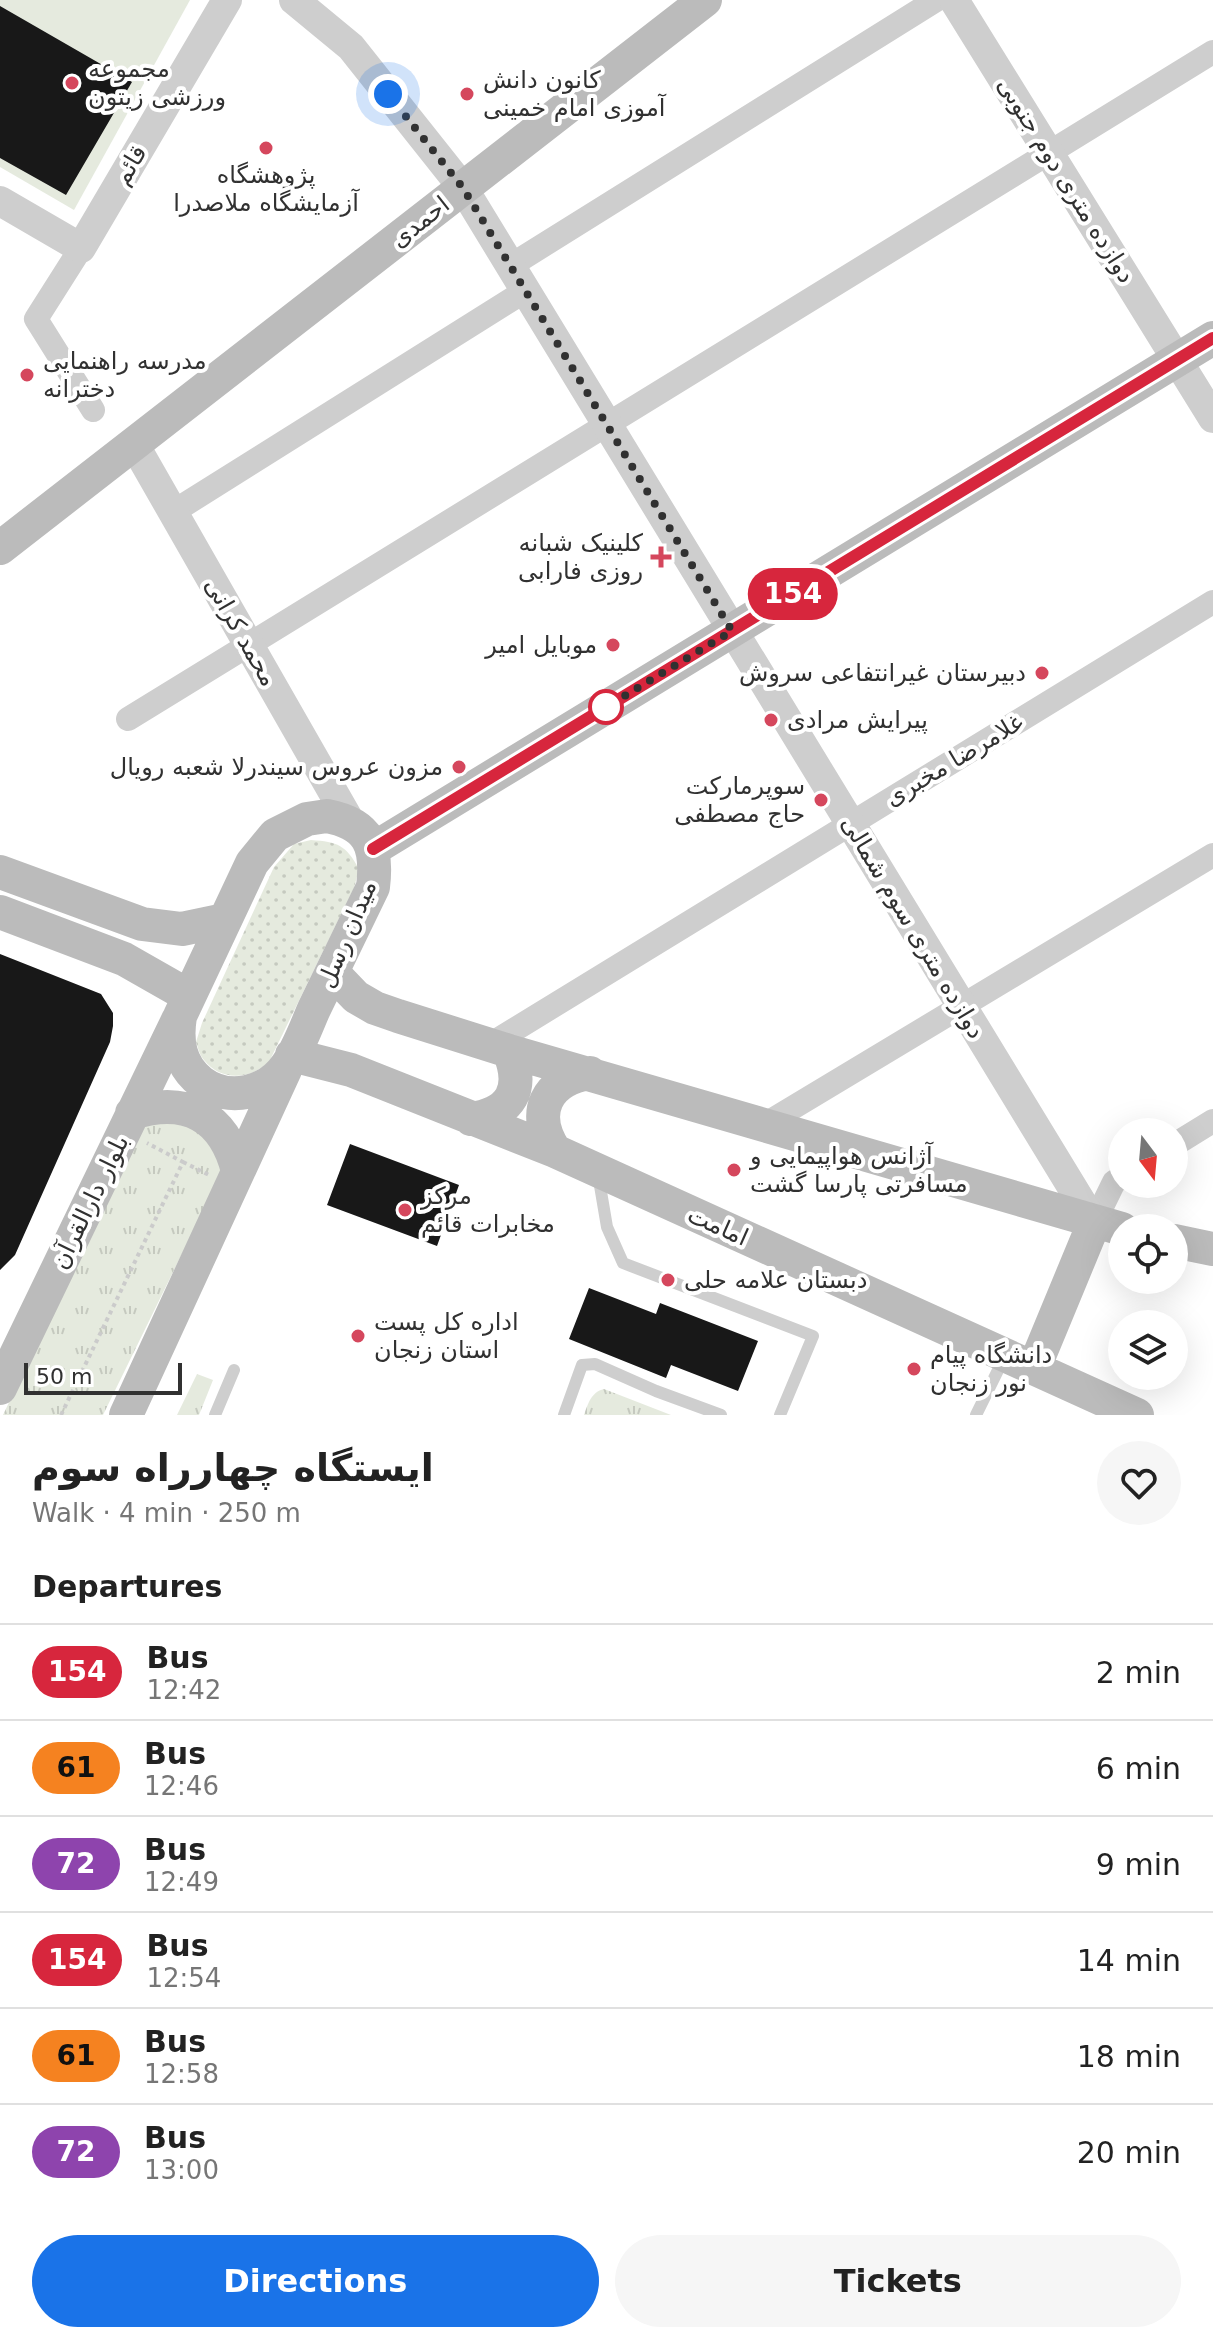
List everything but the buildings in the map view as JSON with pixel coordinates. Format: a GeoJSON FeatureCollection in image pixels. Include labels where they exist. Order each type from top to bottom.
{"type":"FeatureCollection","features":[{"type":"Feature","properties":{"kind":"main road","name":"احمدی"},"geometry":{"type":"LineString","coordinates":[[0,548],[705,0]]}},
{"type":"Feature","properties":{"kind":"main road"},"geometry":{"type":"LineString","coordinates":[[373,849],[1213,338]]}},
{"type":"Feature","properties":{"kind":"main road","name":"میدان رسل"},"geometry":{"type":"LineString","coordinates":[[327,816],[349,820],[363,832],[373,849],[373,887],[290,1060],[257,1090],[239,1094],[220,1091],[202,1083],[184,1062],[177,1034],[184,1006],[252,863],[275,835],[307,819],[327,816]]}},
{"type":"Feature","properties":{"kind":"main road"},"geometry":{"type":"LineString","coordinates":[[0,872],[142,924],[182,929],[225,920]]}},
{"type":"Feature","properties":{"kind":"main road"},"geometry":{"type":"LineString","coordinates":[[0,912],[124,959],[184,1006]]}},
{"type":"Feature","properties":{"kind":"main road"},"geometry":{"type":"LineString","coordinates":[[332,972],[356,997],[375,1008],[500,1048],[1108,1226],[1020,1362]]}},
{"type":"Feature","properties":{"kind":"main road","name":"بلوار دارالقرآن"},"geometry":{"type":"LineString","coordinates":[[0,1388],[184,1006]]}},
{"type":"Feature","properties":{"kind":"main road"},"geometry":{"type":"LineString","coordinates":[[471,1119],[490,1116],[506,1105],[515,1088],[517,1069],[500,1048]]}},
{"type":"Feature","properties":{"kind":"main road"},"geometry":{"type":"LineString","coordinates":[[126,1415],[290,1060]]}},
{"type":"Feature","properties":{"kind":"main road","name":"امامت"},"geometry":{"type":"LineString","coordinates":[[290,1060],[351,1070],[555,1151],[1137,1415]]}},
{"type":"Feature","properties":{"kind":"main road"},"geometry":{"type":"LineString","coordinates":[[555,1151],[545,1136],[542,1118],[546,1100],[557,1085],[572,1076],[590,1073]]}},
{"type":"Feature","properties":{"kind":"main road"},"geometry":{"type":"LineString","coordinates":[[128,1122],[155,1106],[179,1107],[201,1115],[226,1139],[238,1171]]}},
{"type":"Feature","properties":{"kind":"main road"},"geometry":{"type":"LineString","coordinates":[[1188,1244],[1213,1249]]}},
{"type":"Feature","properties":{"kind":"street","name":"قائم"},"geometry":{"type":"LineString","coordinates":[[81,248],[227,0]]}},
{"type":"Feature","properties":{"kind":"street","name":"دوازده متری سوم شمالی"},"geometry":{"type":"LineString","coordinates":[[294,0],[351,47],[463,188],[961,1006],[1108,1226]]}},
{"type":"Feature","properties":{"kind":"street"},"geometry":{"type":"LineString","coordinates":[[173,512],[517,278],[936,0]]}},
{"type":"Feature","properties":{"kind":"street","name":"دوازده متری دوم جنوبی"},"geometry":{"type":"LineString","coordinates":[[954,0],[1213,418]]}},
{"type":"Feature","properties":{"kind":"street"},"geometry":{"type":"LineString","coordinates":[[128,719],[1213,52]]}},
{"type":"Feature","properties":{"kind":"street"},"geometry":{"type":"LineString","coordinates":[[0,201],[81,248],[36,319],[93,410]]}},
{"type":"Feature","properties":{"kind":"street","name":"محمد کرانی"},"geometry":{"type":"LineString","coordinates":[[134,444],[349,820]]}},
{"type":"Feature","properties":{"kind":"street","name":"غلامرضا مخبری"},"geometry":{"type":"LineString","coordinates":[[500,1048],[850,824],[1213,602]]}},
{"type":"Feature","properties":{"kind":"street"},"geometry":{"type":"LineString","coordinates":[[764,1125],[1213,855]]}},
{"type":"Feature","properties":{"kind":"street"},"geometry":{"type":"LineString","coordinates":[[1188,1136],[1213,1121]]}},
{"type":"Feature","properties":{"kind":"lane"},"geometry":{"type":"LineString","coordinates":[[598,1171],[607,1227],[623,1263],[813,1336],[780,1415]]}},
{"type":"Feature","properties":{"kind":"lane"},"geometry":{"type":"LineString","coordinates":[[976,1415],[1020,1362]]}},
{"type":"Feature","properties":{"kind":"lane"},"geometry":{"type":"LineString","coordinates":[[564,1415],[582,1365],[595,1364],[721,1415]]}},
{"type":"Feature","properties":{"kind":"lane"},"geometry":{"type":"LineString","coordinates":[[215,1415],[234,1370]]}},
{"type":"Feature","properties":{"kind":"path"},"geometry":{"type":"LineString","coordinates":[[61,1415],[183,1162],[128,1122]]}},
{"type":"Feature","properties":{"kind":"green space","name":"مجموعه ورزشی زیتون"},"geometry":{"type":"Polygon","coordinates":[[[0,0],[190,0],[74,210],[0,167],[0,0]]]}},
{"type":"Feature","properties":{"kind":"green space"},"geometry":{"type":"Polygon","coordinates":[[[311,840],[335,844],[350,855],[359,869],[354,888],[269,1062],[245,1075],[219,1072],[204,1060],[198,1049],[196,1042],[202,1023],[274,867],[294,844],[311,840]]]}},
{"type":"Feature","properties":{"kind":"green space"},"geometry":{"type":"Polygon","coordinates":[[[164,1115],[201,1128],[224,1168],[103,1415],[3,1415],[142,1122],[164,1115]]]}},
{"type":"Feature","properties":{"kind":"green space"},"geometry":{"type":"Polygon","coordinates":[[[197,1374],[213,1380],[199,1415],[177,1415],[197,1374]]]}},
{"type":"Feature","properties":{"kind":"green space"},"geometry":{"type":"Polygon","coordinates":[[[604,1389],[671,1415],[584,1415],[593,1396],[604,1389]]]}},
{"type":"Feature","properties":{"kind":"bus line","name":"154"},"geometry":{"type":"LineString","coordinates":[[373,849],[1213,338]]}},
{"type":"Feature","properties":{"kind":"place","name":"مجموعه ورزشی زیتون"},"geometry":{"type":"Point","coordinates":[72,83]}},
{"type":"Feature","properties":{"kind":"place","name":"کانون دانش آموزی امام خمینی"},"geometry":{"type":"Point","coordinates":[467,94]}},
{"type":"Feature","properties":{"kind":"place","name":"پژوهشگاه آزمایشگاه ملاصدرا"},"geometry":{"type":"Point","coordinates":[266,148]}},
{"type":"Feature","properties":{"kind":"place","name":"مدرسه راهنمایی دخترانه"},"geometry":{"type":"Point","coordinates":[27,375]}},
{"type":"Feature","properties":{"kind":"place","name":"کلینیک شبانه روزی فارابی"},"geometry":{"type":"Point","coordinates":[661,557]}},
{"type":"Feature","properties":{"kind":"place","name":"موبایل امیر"},"geometry":{"type":"Point","coordinates":[613,645]}},
{"type":"Feature","properties":{"kind":"place","name":"دبیرستان غیرانتفاعی سروش"},"geometry":{"type":"Point","coordinates":[1042,673]}},
{"type":"Feature","properties":{"kind":"place","name":"پیرایش مرادی"},"geometry":{"type":"Point","coordinates":[771,720]}},
{"type":"Feature","properties":{"kind":"place","name":"مزون عروس سیندرلا شعبه رویال"},"geometry":{"type":"Point","coordinates":[459,767]}},
{"type":"Feature","properties":{"kind":"place","name":"سوپرمارکت حاج مصطفی"},"geometry":{"type":"Point","coordinates":[821,800]}},
{"type":"Feature","properties":{"kind":"place","name":"آژانس هواپیمایی و مسافرتی پارسا گشت"},"geometry":{"type":"Point","coordinates":[734,1170]}},
{"type":"Feature","properties":{"kind":"place","name":"مرکز مخابرات قائم"},"geometry":{"type":"Point","coordinates":[405,1210]}},
{"type":"Feature","properties":{"kind":"place","name":"دبستان علامه حلی"},"geometry":{"type":"Point","coordinates":[668,1280]}},
{"type":"Feature","properties":{"kind":"place","name":"اداره کل پست استان زنجان"},"geometry":{"type":"Point","coordinates":[358,1336]}},
{"type":"Feature","properties":{"kind":"place","name":"دانشگاه پیام نور زنجان"},"geometry":{"type":"Point","coordinates":[914,1369]}},
{"type":"Feature","properties":{"kind":"route"},"geometry":{"type":"LineString","coordinates":[[388,94],[463,188],[732,631],[606,707]]}}]}
